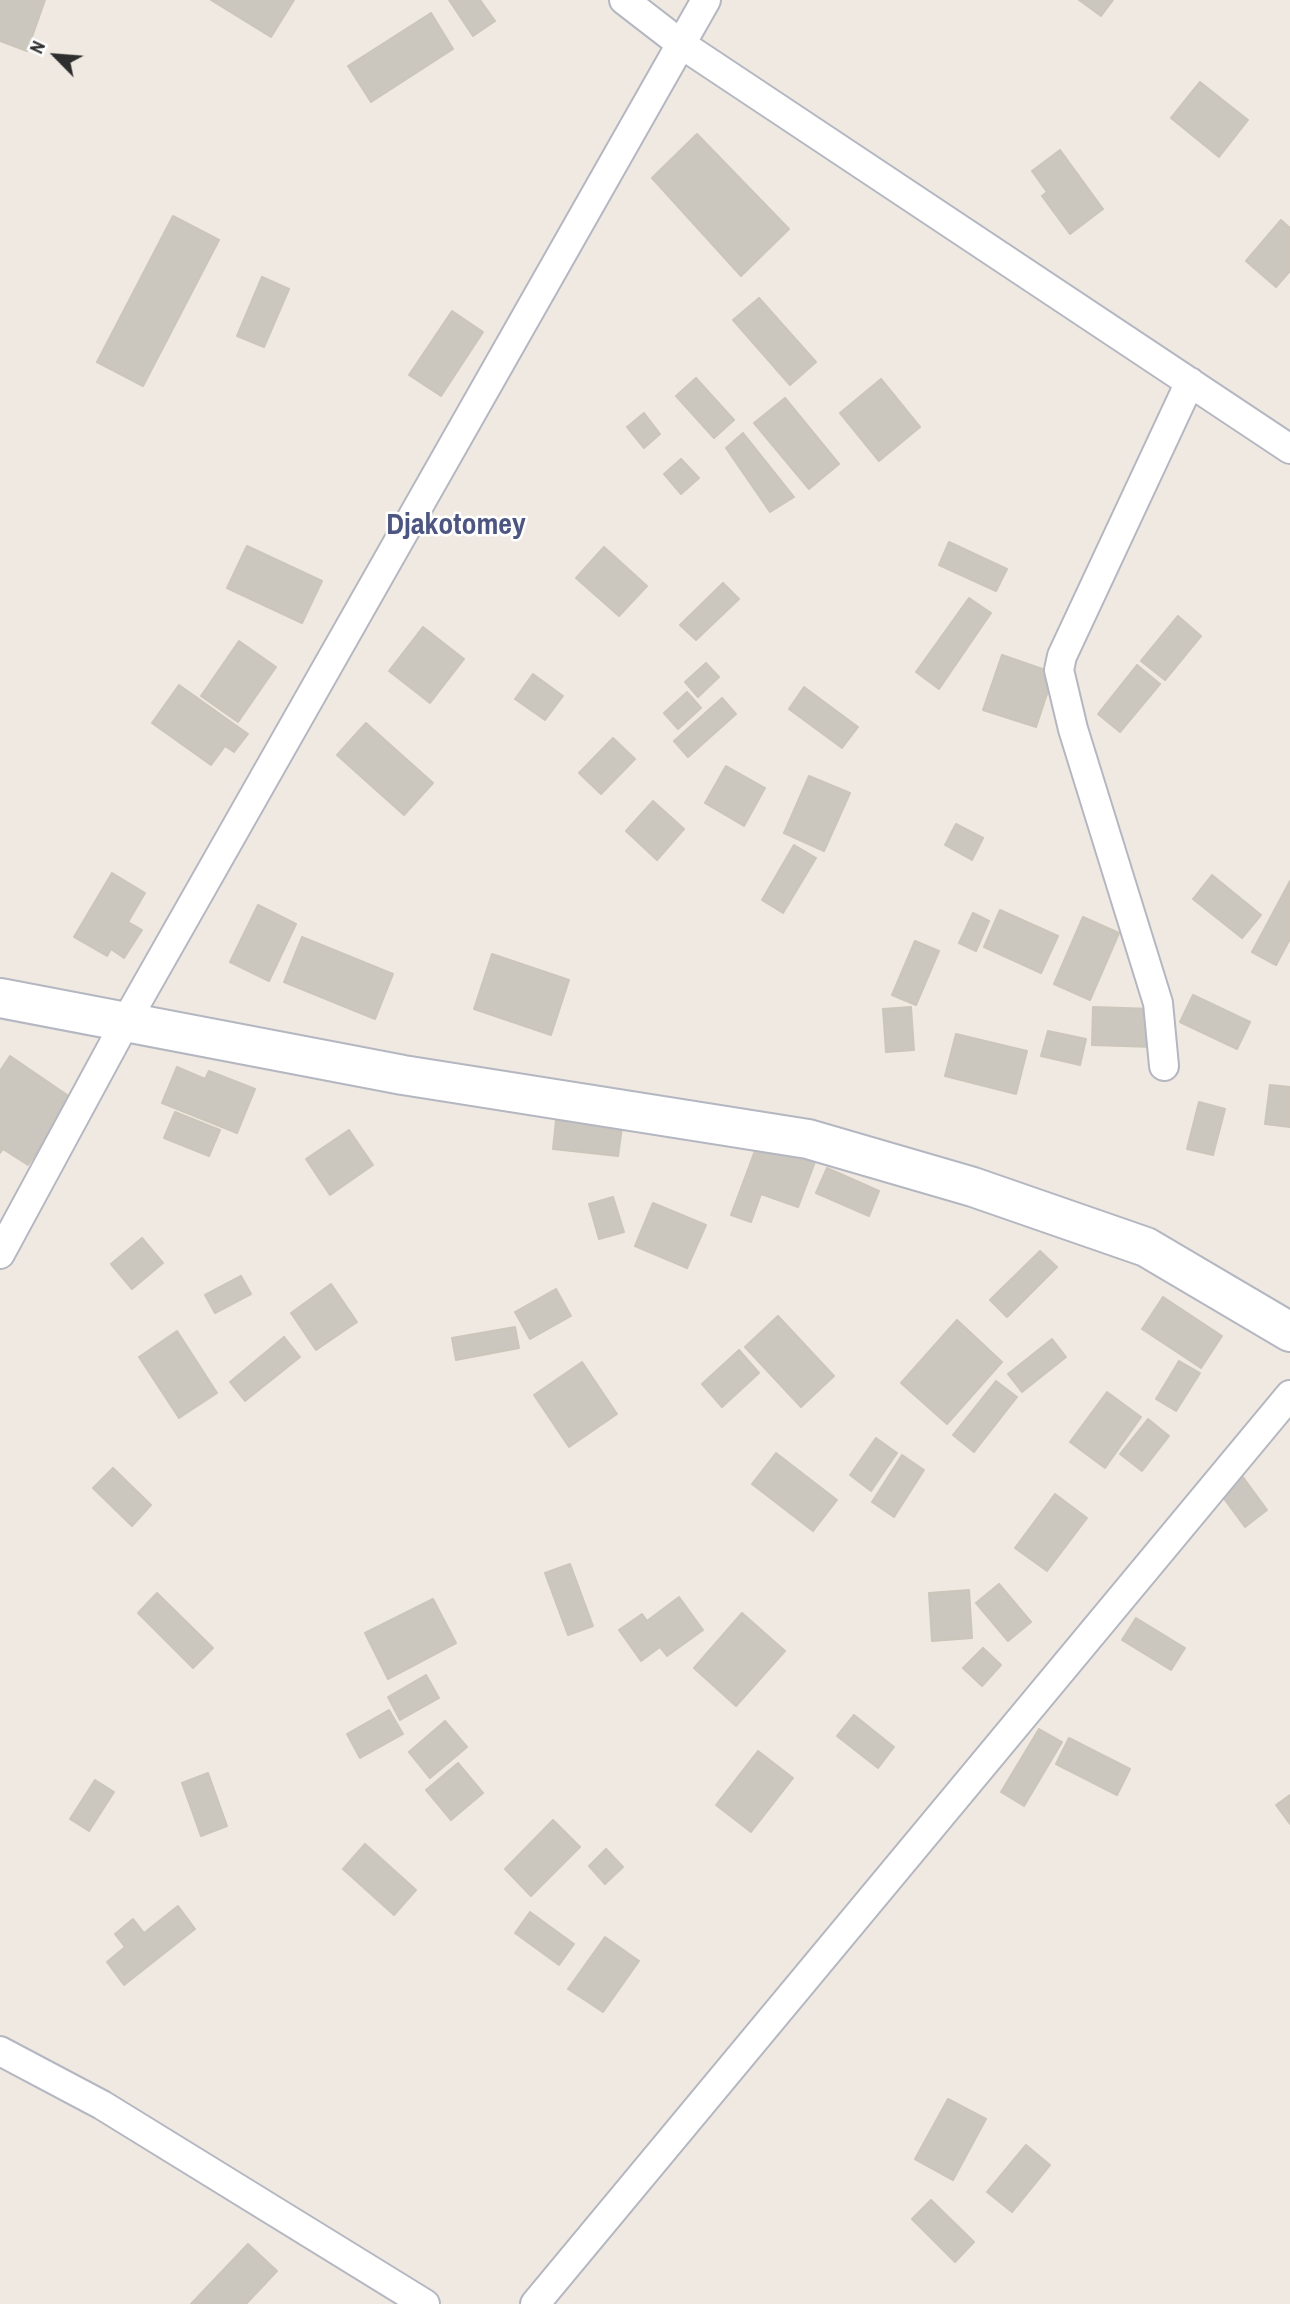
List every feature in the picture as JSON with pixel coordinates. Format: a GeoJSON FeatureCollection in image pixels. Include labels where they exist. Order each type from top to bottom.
{"type":"FeatureCollection","features":[{"type":"Feature","properties":{"kind":"street"},"geometry":{"type":"LineString","coordinates":[[624,0],[681,44],[1290,449]]}},
{"type":"Feature","properties":{"kind":"street"},"geometry":{"type":"LineString","coordinates":[[0,1254],[125,1023],[706,0]]}},
{"type":"Feature","properties":{"kind":"street"},"geometry":{"type":"LineString","coordinates":[[1164,1066],[1158,1003],[1073,729],[1059,670],[1062,656],[1190,382]]}},
{"type":"Feature","properties":{"kind":"street"},"geometry":{"type":"LineString","coordinates":[[0,998],[403,1076],[808,1139],[973,1187],[1146,1247],[1290,1332]]}},
{"type":"Feature","properties":{"kind":"street"},"geometry":{"type":"LineString","coordinates":[[535,2304],[1290,1395]]}},
{"type":"Feature","properties":{"kind":"street"},"geometry":{"type":"LineString","coordinates":[[0,2051],[102,2105],[425,2304]]}},
{"type":"Feature","properties":{"kind":"building"},"geometry":{"type":"Polygon","coordinates":[[[0,0],[45,0],[27,51],[0,41],[0,0]]]}},
{"type":"Feature","properties":{"kind":"building"},"geometry":{"type":"Polygon","coordinates":[[[211,0],[294,0],[271,37],[211,0]]]}},
{"type":"Feature","properties":{"kind":"building"},"geometry":{"type":"Polygon","coordinates":[[[449,0],[480,0],[495,21],[473,36],[449,0]]]}},
{"type":"Feature","properties":{"kind":"building"},"geometry":{"type":"Polygon","coordinates":[[[1079,0],[1113,0],[1101,16],[1079,0]]]}},
{"type":"Feature","properties":{"kind":"building"},"geometry":{"type":"Polygon","coordinates":[[[431,13],[453,49],[371,102],[348,66],[431,13]]]}},
{"type":"Feature","properties":{"kind":"building"},"geometry":{"type":"Polygon","coordinates":[[[1200,82],[1248,120],[1219,157],[1171,118],[1200,82]]]}},
{"type":"Feature","properties":{"kind":"building"},"geometry":{"type":"Polygon","coordinates":[[[697,134],[789,229],[741,276],[652,178],[697,134]]]}},
{"type":"Feature","properties":{"kind":"building"},"geometry":{"type":"Polygon","coordinates":[[[1060,150],[1103,209],[1070,234],[1042,196],[1047,192],[1032,171],[1060,150]]]}},
{"type":"Feature","properties":{"kind":"building"},"geometry":{"type":"Polygon","coordinates":[[[173,216],[219,240],[143,386],[97,362],[173,216]]]}},
{"type":"Feature","properties":{"kind":"building"},"geometry":{"type":"Polygon","coordinates":[[[1281,220],[1290,228],[1290,271],[1276,287],[1246,261],[1281,220]]]}},
{"type":"Feature","properties":{"kind":"building"},"geometry":{"type":"Polygon","coordinates":[[[262,277],[289,289],[264,347],[237,336],[262,277]]]}},
{"type":"Feature","properties":{"kind":"building"},"geometry":{"type":"Polygon","coordinates":[[[759,298],[816,362],[790,385],[733,320],[759,298]]]}},
{"type":"Feature","properties":{"kind":"building"},"geometry":{"type":"Polygon","coordinates":[[[452,311],[483,332],[441,396],[409,375],[452,311]]]}},
{"type":"Feature","properties":{"kind":"building"},"geometry":{"type":"Polygon","coordinates":[[[696,378],[734,420],[714,438],[676,396],[696,378]]]}},
{"type":"Feature","properties":{"kind":"building"},"geometry":{"type":"Polygon","coordinates":[[[881,379],[920,427],[879,461],[840,413],[881,379]]]}},
{"type":"Feature","properties":{"kind":"building"},"geometry":{"type":"Polygon","coordinates":[[[785,398],[839,464],[809,489],[754,423],[785,398]]]}},
{"type":"Feature","properties":{"kind":"building"},"geometry":{"type":"Polygon","coordinates":[[[644,413],[660,434],[644,448],[627,427],[644,413]]]}},
{"type":"Feature","properties":{"kind":"building"},"geometry":{"type":"Polygon","coordinates":[[[743,433],[794,497],[770,512],[726,448],[743,433]]]}},
{"type":"Feature","properties":{"kind":"building"},"geometry":{"type":"Polygon","coordinates":[[[681,459],[699,478],[681,494],[664,474],[681,459]]]}},
{"type":"Feature","properties":{"kind":"building"},"geometry":{"type":"Polygon","coordinates":[[[949,542],[1007,569],[996,591],[939,565],[949,542]]]}},
{"type":"Feature","properties":{"kind":"building"},"geometry":{"type":"Polygon","coordinates":[[[247,546],[322,581],[302,623],[227,588],[247,546]]]}},
{"type":"Feature","properties":{"kind":"building"},"geometry":{"type":"Polygon","coordinates":[[[604,547],[647,586],[619,616],[576,578],[604,547]]]}},
{"type":"Feature","properties":{"kind":"building"},"geometry":{"type":"Polygon","coordinates":[[[723,583],[739,599],[696,640],[680,625],[723,583]]]}},
{"type":"Feature","properties":{"kind":"building"},"geometry":{"type":"Polygon","coordinates":[[[969,598],[991,613],[939,689],[916,672],[969,598]]]}},
{"type":"Feature","properties":{"kind":"building"},"geometry":{"type":"Polygon","coordinates":[[[1178,616],[1201,636],[1165,680],[1141,661],[1178,616]]]}},
{"type":"Feature","properties":{"kind":"building"},"geometry":{"type":"Polygon","coordinates":[[[423,627],[464,659],[430,703],[389,671],[423,627]]]}},
{"type":"Feature","properties":{"kind":"building"},"geometry":{"type":"Polygon","coordinates":[[[239,641],[276,667],[238,722],[201,696],[239,641]]]}},
{"type":"Feature","properties":{"kind":"building"},"geometry":{"type":"Polygon","coordinates":[[[1002,655],[1054,673],[1036,727],[983,710],[1002,655]]]}},
{"type":"Feature","properties":{"kind":"building"},"geometry":{"type":"Polygon","coordinates":[[[706,663],[719,677],[698,697],[685,682],[706,663]]]}},
{"type":"Feature","properties":{"kind":"building"},"geometry":{"type":"Polygon","coordinates":[[[1137,665],[1160,684],[1120,732],[1098,714],[1137,665]]]}},
{"type":"Feature","properties":{"kind":"building"},"geometry":{"type":"Polygon","coordinates":[[[533,674],[563,696],[545,720],[515,699],[533,674]]]}},
{"type":"Feature","properties":{"kind":"building"},"geometry":{"type":"Polygon","coordinates":[[[179,685],[248,734],[234,752],[225,746],[211,765],[152,723],[179,685]]]}},
{"type":"Feature","properties":{"kind":"building"},"geometry":{"type":"Polygon","coordinates":[[[804,687],[858,727],[842,748],[789,709],[804,687]]]}},
{"type":"Feature","properties":{"kind":"building"},"geometry":{"type":"Polygon","coordinates":[[[687,692],[701,708],[678,729],[664,713],[687,692]]]}},
{"type":"Feature","properties":{"kind":"building"},"geometry":{"type":"Polygon","coordinates":[[[722,698],[736,714],[688,757],[674,741],[722,698]]]}},
{"type":"Feature","properties":{"kind":"building"},"geometry":{"type":"Polygon","coordinates":[[[366,723],[433,783],[404,815],[337,755],[366,723]]]}},
{"type":"Feature","properties":{"kind":"building"},"geometry":{"type":"Polygon","coordinates":[[[613,738],[635,759],[601,794],[579,773],[613,738]]]}},
{"type":"Feature","properties":{"kind":"building"},"geometry":{"type":"Polygon","coordinates":[[[726,766],[765,788],[744,826],[705,803],[726,766]]]}},
{"type":"Feature","properties":{"kind":"building"},"geometry":{"type":"Polygon","coordinates":[[[809,776],[850,793],[824,851],[784,833],[809,776]]]}},
{"type":"Feature","properties":{"kind":"building"},"geometry":{"type":"Polygon","coordinates":[[[653,801],[684,829],[657,860],[626,831],[653,801]]]}},
{"type":"Feature","properties":{"kind":"building"},"geometry":{"type":"Polygon","coordinates":[[[956,824],[983,838],[972,860],[945,845],[956,824]]]}},
{"type":"Feature","properties":{"kind":"building"},"geometry":{"type":"Polygon","coordinates":[[[794,845],[816,858],[783,913],[762,900],[794,845]]]}},
{"type":"Feature","properties":{"kind":"building"},"geometry":{"type":"Polygon","coordinates":[[[112,873],[145,893],[128,922],[142,930],[124,958],[111,949],[107,956],[74,937],[112,873]]]}},
{"type":"Feature","properties":{"kind":"building"},"geometry":{"type":"Polygon","coordinates":[[[1212,875],[1261,915],[1242,938],[1193,899],[1212,875]]]}},
{"type":"Feature","properties":{"kind":"building"},"geometry":{"type":"Polygon","coordinates":[[[1290,881],[1290,939],[1276,965],[1252,952],[1290,881]]]}},
{"type":"Feature","properties":{"kind":"building"},"geometry":{"type":"Polygon","coordinates":[[[258,905],[296,924],[269,981],[230,962],[258,905]]]}},
{"type":"Feature","properties":{"kind":"building"},"geometry":{"type":"Polygon","coordinates":[[[1000,910],[1058,936],[1041,973],[984,947],[1000,910]]]}},
{"type":"Feature","properties":{"kind":"building"},"geometry":{"type":"Polygon","coordinates":[[[973,913],[989,921],[976,951],[959,943],[973,913]]]}},
{"type":"Feature","properties":{"kind":"building"},"geometry":{"type":"Polygon","coordinates":[[[1083,917],[1119,933],[1090,1000],[1054,984],[1083,917]]]}},
{"type":"Feature","properties":{"kind":"building"},"geometry":{"type":"Polygon","coordinates":[[[302,937],[393,974],[375,1019],[284,982],[302,937]]]}},
{"type":"Feature","properties":{"kind":"building"},"geometry":{"type":"Polygon","coordinates":[[[915,941],[939,951],[916,1005],[892,995],[915,941]]]}},
{"type":"Feature","properties":{"kind":"building"},"geometry":{"type":"Polygon","coordinates":[[[492,954],[569,980],[551,1035],[474,1009],[492,954]]]}},
{"type":"Feature","properties":{"kind":"building"},"geometry":{"type":"Polygon","coordinates":[[[1193,995],[1250,1022],[1237,1049],[1180,1022],[1193,995]]]}},
{"type":"Feature","properties":{"kind":"building"},"geometry":{"type":"Polygon","coordinates":[[[911,1007],[914,1050],[886,1052],[883,1009],[911,1007]]]}},
{"type":"Feature","properties":{"kind":"building"},"geometry":{"type":"Polygon","coordinates":[[[1093,1007],[1154,1009],[1153,1047],[1092,1045],[1093,1007]]]}},
{"type":"Feature","properties":{"kind":"building"},"geometry":{"type":"Polygon","coordinates":[[[1048,1031],[1086,1039],[1080,1065],[1041,1056],[1048,1031]]]}},
{"type":"Feature","properties":{"kind":"building"},"geometry":{"type":"Polygon","coordinates":[[[956,1034],[1027,1051],[1016,1094],[945,1076],[956,1034]]]}},
{"type":"Feature","properties":{"kind":"building"},"geometry":{"type":"Polygon","coordinates":[[[10,1056],[73,1099],[28,1165],[3,1149],[0,1153],[0,1071],[10,1056]]]}},
{"type":"Feature","properties":{"kind":"building"},"geometry":{"type":"Polygon","coordinates":[[[177,1067],[205,1079],[209,1071],[255,1089],[237,1133],[162,1103],[177,1067]]]}},
{"type":"Feature","properties":{"kind":"building"},"geometry":{"type":"Polygon","coordinates":[[[1270,1085],[1290,1087],[1290,1127],[1265,1124],[1270,1085]]]}},
{"type":"Feature","properties":{"kind":"building"},"geometry":{"type":"Polygon","coordinates":[[[1199,1102],[1225,1109],[1213,1155],[1187,1149],[1199,1102]]]}},
{"type":"Feature","properties":{"kind":"building"},"geometry":{"type":"Polygon","coordinates":[[[175,1112],[220,1130],[209,1156],[164,1138],[175,1112]]]}},
{"type":"Feature","properties":{"kind":"building"},"geometry":{"type":"Polygon","coordinates":[[[556,1120],[622,1127],[618,1156],[553,1149],[556,1120]]]}},
{"type":"Feature","properties":{"kind":"building"},"geometry":{"type":"Polygon","coordinates":[[[349,1130],[373,1165],[330,1195],[306,1159],[349,1130]]]}},
{"type":"Feature","properties":{"kind":"building"},"geometry":{"type":"Polygon","coordinates":[[[759,1140],[815,1162],[798,1207],[761,1194],[751,1222],[731,1215],[759,1140]]]}},
{"type":"Feature","properties":{"kind":"building"},"geometry":{"type":"Polygon","coordinates":[[[827,1168],[879,1191],[869,1216],[816,1193],[827,1168]]]}},
{"type":"Feature","properties":{"kind":"building"},"geometry":{"type":"Polygon","coordinates":[[[613,1197],[624,1232],[599,1239],[589,1204],[613,1197]]]}},
{"type":"Feature","properties":{"kind":"building"},"geometry":{"type":"Polygon","coordinates":[[[653,1203],[706,1225],[687,1268],[635,1246],[653,1203]]]}},
{"type":"Feature","properties":{"kind":"building"},"geometry":{"type":"Polygon","coordinates":[[[142,1238],[163,1263],[132,1289],[111,1264],[142,1238]]]}},
{"type":"Feature","properties":{"kind":"building"},"geometry":{"type":"Polygon","coordinates":[[[1040,1251],[1057,1267],[1007,1317],[990,1300],[1040,1251]]]}},
{"type":"Feature","properties":{"kind":"building"},"geometry":{"type":"Polygon","coordinates":[[[241,1276],[251,1294],[215,1313],[205,1295],[241,1276]]]}},
{"type":"Feature","properties":{"kind":"building"},"geometry":{"type":"Polygon","coordinates":[[[331,1284],[357,1322],[316,1350],[291,1313],[331,1284]]]}},
{"type":"Feature","properties":{"kind":"building"},"geometry":{"type":"Polygon","coordinates":[[[556,1289],[571,1316],[530,1339],[515,1312],[556,1289]]]}},
{"type":"Feature","properties":{"kind":"building"},"geometry":{"type":"Polygon","coordinates":[[[1163,1297],[1222,1336],[1201,1368],[1142,1329],[1163,1297]]]}},
{"type":"Feature","properties":{"kind":"building"},"geometry":{"type":"Polygon","coordinates":[[[778,1316],[834,1376],[801,1407],[745,1347],[778,1316]]]}},
{"type":"Feature","properties":{"kind":"building"},"geometry":{"type":"Polygon","coordinates":[[[957,1320],[1002,1362],[947,1424],[901,1383],[957,1320]]]}},
{"type":"Feature","properties":{"kind":"building"},"geometry":{"type":"Polygon","coordinates":[[[515,1327],[519,1348],[456,1360],[452,1338],[515,1327]]]}},
{"type":"Feature","properties":{"kind":"building"},"geometry":{"type":"Polygon","coordinates":[[[177,1331],[217,1393],[179,1418],[139,1357],[177,1331]]]}},
{"type":"Feature","properties":{"kind":"building"},"geometry":{"type":"Polygon","coordinates":[[[284,1337],[300,1357],[245,1401],[230,1382],[284,1337]]]}},
{"type":"Feature","properties":{"kind":"building"},"geometry":{"type":"Polygon","coordinates":[[[1052,1339],[1066,1357],[1022,1392],[1008,1374],[1052,1339]]]}},
{"type":"Feature","properties":{"kind":"building"},"geometry":{"type":"Polygon","coordinates":[[[739,1350],[759,1373],[722,1407],[702,1384],[739,1350]]]}},
{"type":"Feature","properties":{"kind":"building"},"geometry":{"type":"Polygon","coordinates":[[[1179,1361],[1200,1373],[1176,1411],[1156,1399],[1179,1361]]]}},
{"type":"Feature","properties":{"kind":"building"},"geometry":{"type":"Polygon","coordinates":[[[582,1362],[617,1414],[569,1447],[534,1395],[582,1362]]]}},
{"type":"Feature","properties":{"kind":"building"},"geometry":{"type":"Polygon","coordinates":[[[996,1381],[1017,1397],[974,1452],[953,1435],[996,1381]]]}},
{"type":"Feature","properties":{"kind":"building"},"geometry":{"type":"Polygon","coordinates":[[[1107,1392],[1141,1417],[1105,1468],[1070,1442],[1107,1392]]]}},
{"type":"Feature","properties":{"kind":"building"},"geometry":{"type":"Polygon","coordinates":[[[1148,1419],[1169,1436],[1142,1471],[1120,1454],[1148,1419]]]}},
{"type":"Feature","properties":{"kind":"building"},"geometry":{"type":"Polygon","coordinates":[[[876,1438],[897,1453],[871,1491],[850,1475],[876,1438]]]}},
{"type":"Feature","properties":{"kind":"building"},"geometry":{"type":"Polygon","coordinates":[[[776,1453],[837,1500],[813,1531],[752,1484],[776,1453]]]}},
{"type":"Feature","properties":{"kind":"building"},"geometry":{"type":"Polygon","coordinates":[[[902,1455],[924,1470],[894,1517],[872,1502],[902,1455]]]}},
{"type":"Feature","properties":{"kind":"building"},"geometry":{"type":"Polygon","coordinates":[[[113,1468],[151,1505],[132,1526],[93,1488],[113,1468]]]}},
{"type":"Feature","properties":{"kind":"building"},"geometry":{"type":"Polygon","coordinates":[[[1240,1473],[1267,1510],[1245,1527],[1217,1489],[1240,1473]]]}},
{"type":"Feature","properties":{"kind":"building"},"geometry":{"type":"Polygon","coordinates":[[[1055,1494],[1087,1518],[1047,1571],[1015,1548],[1055,1494]]]}},
{"type":"Feature","properties":{"kind":"building"},"geometry":{"type":"Polygon","coordinates":[[[570,1564],[593,1626],[568,1635],[545,1573],[570,1564]]]}},
{"type":"Feature","properties":{"kind":"building"},"geometry":{"type":"Polygon","coordinates":[[[999,1584],[1031,1622],[1008,1641],[976,1603],[999,1584]]]}},
{"type":"Feature","properties":{"kind":"building"},"geometry":{"type":"Polygon","coordinates":[[[969,1590],[972,1638],[932,1641],[929,1593],[969,1590]]]}},
{"type":"Feature","properties":{"kind":"building"},"geometry":{"type":"Polygon","coordinates":[[[157,1593],[213,1648],[193,1668],[138,1613],[157,1593]]]}},
{"type":"Feature","properties":{"kind":"building"},"geometry":{"type":"Polygon","coordinates":[[[679,1597],[703,1630],[667,1656],[660,1647],[641,1661],[619,1630],[642,1614],[647,1621],[679,1597]]]}},
{"type":"Feature","properties":{"kind":"building"},"geometry":{"type":"Polygon","coordinates":[[[433,1599],[456,1643],[388,1679],[365,1633],[433,1599]]]}},
{"type":"Feature","properties":{"kind":"building"},"geometry":{"type":"Polygon","coordinates":[[[742,1613],[785,1651],[736,1706],[694,1668],[742,1613]]]}},
{"type":"Feature","properties":{"kind":"building"},"geometry":{"type":"Polygon","coordinates":[[[1136,1618],[1185,1648],[1171,1670],[1122,1640],[1136,1618]]]}},
{"type":"Feature","properties":{"kind":"building"},"geometry":{"type":"Polygon","coordinates":[[[983,1648],[1001,1665],[982,1686],[963,1668],[983,1648]]]}},
{"type":"Feature","properties":{"kind":"building"},"geometry":{"type":"Polygon","coordinates":[[[426,1675],[439,1698],[400,1720],[388,1697],[426,1675]]]}},
{"type":"Feature","properties":{"kind":"building"},"geometry":{"type":"Polygon","coordinates":[[[389,1710],[403,1734],[360,1758],[347,1734],[389,1710]]]}},
{"type":"Feature","properties":{"kind":"building"},"geometry":{"type":"Polygon","coordinates":[[[854,1715],[894,1747],[878,1768],[837,1736],[854,1715]]]}},
{"type":"Feature","properties":{"kind":"building"},"geometry":{"type":"Polygon","coordinates":[[[445,1721],[467,1747],[430,1778],[409,1752],[445,1721]]]}},
{"type":"Feature","properties":{"kind":"building"},"geometry":{"type":"Polygon","coordinates":[[[1039,1729],[1062,1742],[1024,1806],[1001,1792],[1039,1729]]]}},
{"type":"Feature","properties":{"kind":"building"},"geometry":{"type":"Polygon","coordinates":[[[1069,1738],[1130,1769],[1117,1795],[1056,1764],[1069,1738]]]}},
{"type":"Feature","properties":{"kind":"building"},"geometry":{"type":"Polygon","coordinates":[[[758,1751],[793,1778],[751,1832],[716,1805],[758,1751]]]}},
{"type":"Feature","properties":{"kind":"building"},"geometry":{"type":"Polygon","coordinates":[[[458,1763],[483,1793],[451,1820],[426,1790],[458,1763]]]}},
{"type":"Feature","properties":{"kind":"building"},"geometry":{"type":"Polygon","coordinates":[[[208,1773],[227,1826],[201,1836],[182,1783],[208,1773]]]}},
{"type":"Feature","properties":{"kind":"building"},"geometry":{"type":"Polygon","coordinates":[[[95,1780],[114,1792],[89,1831],[70,1819],[95,1780]]]}},
{"type":"Feature","properties":{"kind":"building"},"geometry":{"type":"Polygon","coordinates":[[[1290,1795],[1290,1824],[1276,1805],[1290,1795]]]}},
{"type":"Feature","properties":{"kind":"building"},"geometry":{"type":"Polygon","coordinates":[[[553,1820],[580,1847],[531,1896],[505,1869],[553,1820]]]}},
{"type":"Feature","properties":{"kind":"building"},"geometry":{"type":"Polygon","coordinates":[[[365,1844],[416,1890],[394,1915],[343,1869],[365,1844]]]}},
{"type":"Feature","properties":{"kind":"building"},"geometry":{"type":"Polygon","coordinates":[[[606,1849],[623,1867],[605,1884],[589,1866],[606,1849]]]}},
{"type":"Feature","properties":{"kind":"building"},"geometry":{"type":"Polygon","coordinates":[[[178,1906],[195,1929],[124,1985],[107,1962],[125,1947],[115,1934],[133,1919],[144,1933],[178,1906]]]}},
{"type":"Feature","properties":{"kind":"building"},"geometry":{"type":"Polygon","coordinates":[[[530,1912],[574,1944],[559,1965],[515,1933],[530,1912]]]}},
{"type":"Feature","properties":{"kind":"building"},"geometry":{"type":"Polygon","coordinates":[[[605,1937],[639,1961],[603,2012],[568,1989],[605,1937]]]}},
{"type":"Feature","properties":{"kind":"building"},"geometry":{"type":"Polygon","coordinates":[[[948,2099],[986,2119],[953,2180],[915,2159],[948,2099]]]}},
{"type":"Feature","properties":{"kind":"building"},"geometry":{"type":"Polygon","coordinates":[[[1026,2145],[1050,2165],[1012,2212],[987,2192],[1026,2145]]]}},
{"type":"Feature","properties":{"kind":"building"},"geometry":{"type":"Polygon","coordinates":[[[931,2200],[974,2242],[955,2262],[912,2219],[931,2200]]]}},
{"type":"Feature","properties":{"kind":"building"},"geometry":{"type":"Polygon","coordinates":[[[248,2244],[277,2271],[246,2304],[191,2304],[248,2244]]]}},
{"type":"Feature","properties":{"kind":"district","name":"Djakotomey"},"geometry":{"type":"Point","coordinates":[456,526]}}]}
